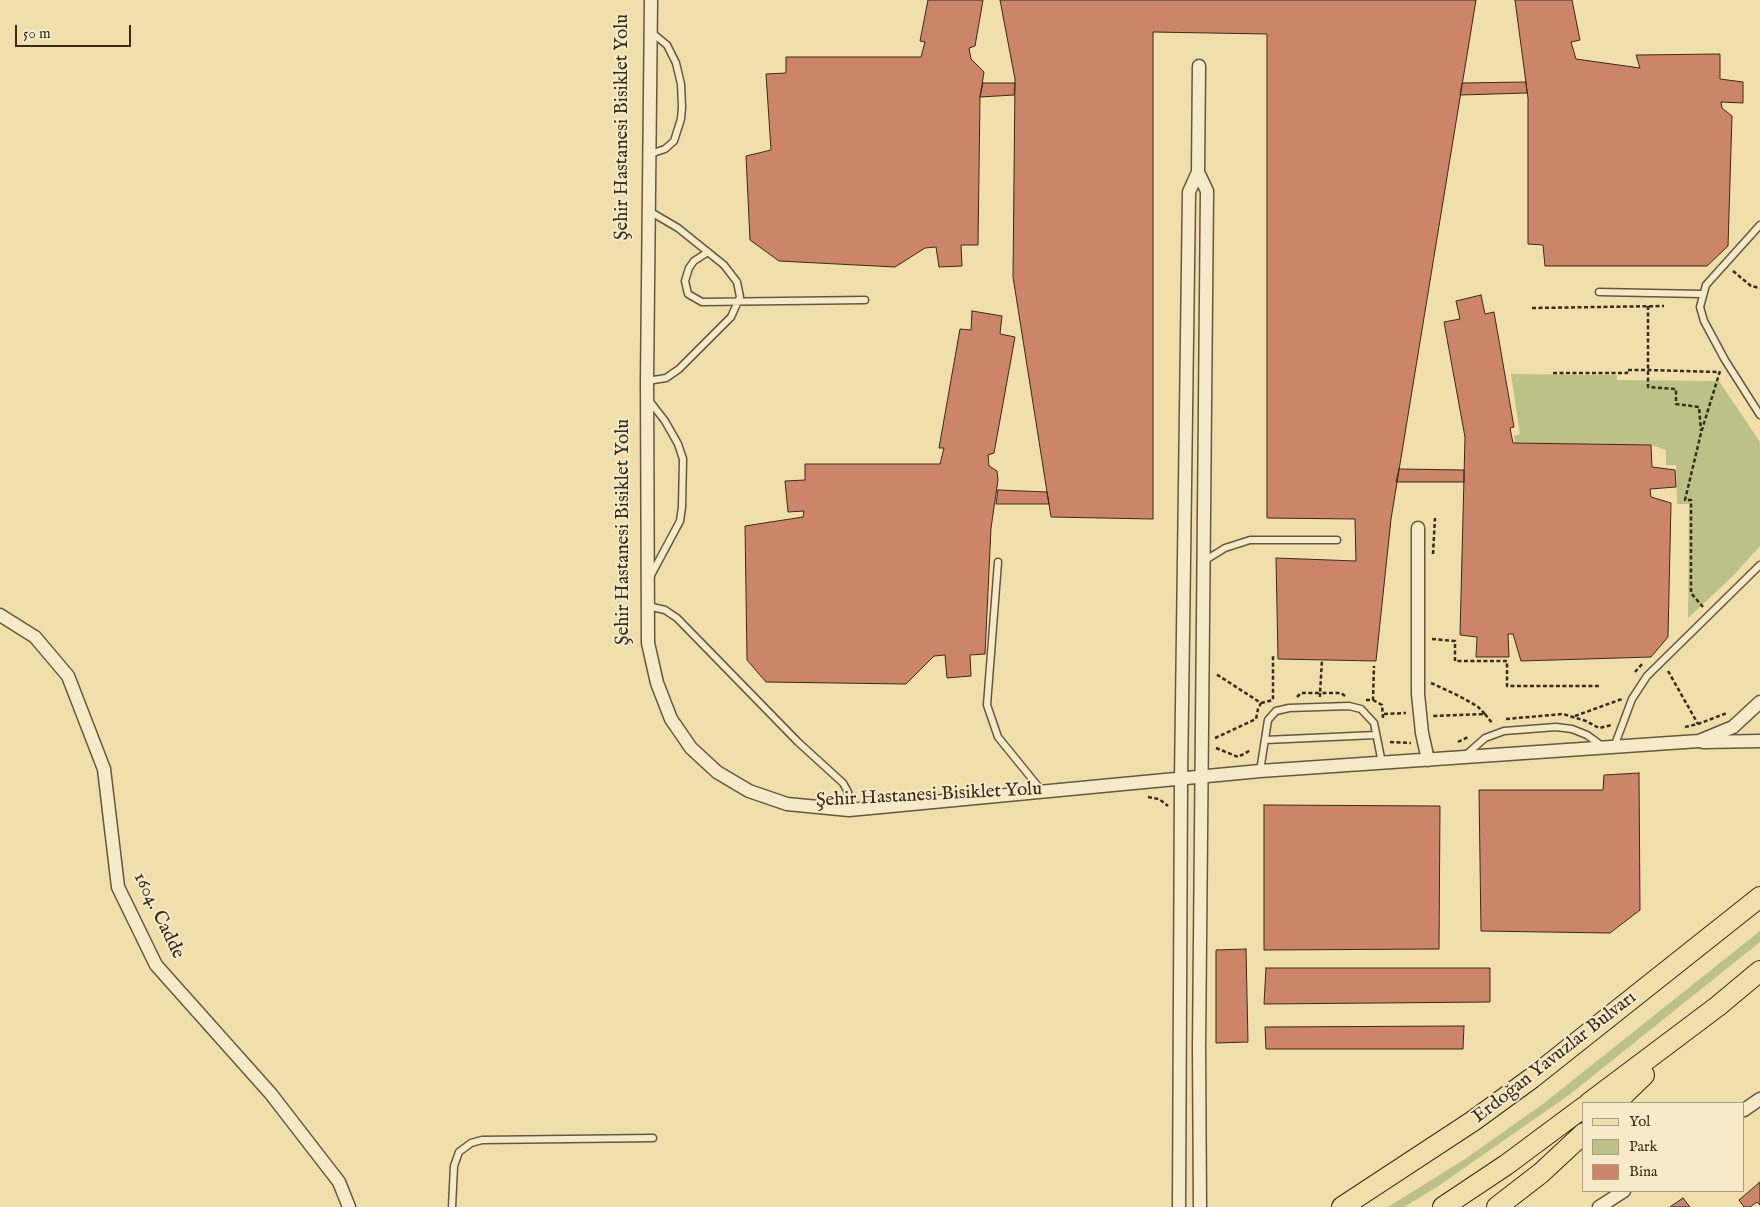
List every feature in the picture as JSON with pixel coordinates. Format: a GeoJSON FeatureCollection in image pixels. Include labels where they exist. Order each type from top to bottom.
{"type":"FeatureCollection","features":[{"type":"Feature","properties":{"kind":"main road","name":"Erdoğan Yavuzlar Bulvarı"},"geometry":{"type":"LineString","coordinates":[[1342,1207],[1473,1121],[1532,1078],[1760,897]]}},
{"type":"Feature","properties":{"kind":"main road"},"geometry":{"type":"LineString","coordinates":[[1590,1102],[1718,1006],[1760,971]]}},
{"type":"Feature","properties":{"kind":"main road"},"geometry":{"type":"LineString","coordinates":[[1616,1102],[1718,1006]]}},
{"type":"Feature","properties":{"kind":"main road"},"geometry":{"type":"LineString","coordinates":[[1443,1207],[1582,1108]]}},
{"type":"Feature","properties":{"kind":"main road"},"geometry":{"type":"LineString","coordinates":[[1497,1207],[1541,1173],[1582,1134]]}},
{"type":"Feature","properties":{"kind":"street"},"geometry":{"type":"LineString","coordinates":[[651,0],[647,381],[648,643],[657,683],[671,719],[691,748],[717,772],[749,791],[787,804],[849,810],[1041,790],[1201,779],[1260,772],[1699,741],[1760,741]]}},
{"type":"Feature","properties":{"kind":"street"},"geometry":{"type":"LineString","coordinates":[[1199,66],[1198,172],[1206,191],[1201,779],[1200,1207]]}},
{"type":"Feature","properties":{"kind":"street"},"geometry":{"type":"LineString","coordinates":[[1179,1207],[1181,779],[1189,192],[1198,172]]}},
{"type":"Feature","properties":{"kind":"street"},"geometry":{"type":"LineString","coordinates":[[1418,528],[1418,694],[1422,734],[1428,760]]}},
{"type":"Feature","properties":{"kind":"street","name":"1604. Cadde"},"geometry":{"type":"LineString","coordinates":[[0,615],[35,637],[68,676],[104,769],[118,887],[156,965],[271,1094],[338,1182],[350,1207]]}},
{"type":"Feature","properties":{"kind":"street"},"geometry":{"type":"LineString","coordinates":[[1699,741],[1733,727],[1760,702]]}},
{"type":"Feature","properties":{"kind":"street"},"geometry":{"type":"LineString","coordinates":[[1745,1109],[1760,1099]]}},
{"type":"Feature","properties":{"kind":"street"},"geometry":{"type":"LineString","coordinates":[[1599,1207],[1622,1192]]}},
{"type":"Feature","properties":{"kind":"lane"},"geometry":{"type":"LineString","coordinates":[[650,32],[667,45],[676,63],[682,107],[681,119],[674,142],[665,149],[650,154]]}},
{"type":"Feature","properties":{"kind":"lane"},"geometry":{"type":"LineString","coordinates":[[647,381],[666,378],[679,369],[731,317],[739,302],[737,282],[724,265],[678,228],[649,211]]}},
{"type":"Feature","properties":{"kind":"lane"},"geometry":{"type":"LineString","coordinates":[[1760,226],[1711,277],[1702,294],[1700,307],[1704,321],[1725,360],[1760,415]]}},
{"type":"Feature","properties":{"kind":"lane"},"geometry":{"type":"LineString","coordinates":[[708,252],[694,261],[689,268],[684,286],[688,294],[702,302],[865,300]]}},
{"type":"Feature","properties":{"kind":"lane"},"geometry":{"type":"LineString","coordinates":[[1599,292],[1702,294]]}},
{"type":"Feature","properties":{"kind":"lane"},"geometry":{"type":"LineString","coordinates":[[648,398],[678,444],[682,459],[682,508],[680,521],[648,580]]}},
{"type":"Feature","properties":{"kind":"lane"},"geometry":{"type":"LineString","coordinates":[[1204,561],[1225,548],[1250,540],[1337,540]]}},
{"type":"Feature","properties":{"kind":"lane"},"geometry":{"type":"LineString","coordinates":[[998,562],[987,706],[998,737],[1041,790]]}},
{"type":"Feature","properties":{"kind":"lane"},"geometry":{"type":"LineString","coordinates":[[1463,758],[1485,738],[1504,731],[1556,727],[1572,729],[1610,748],[1632,698],[1647,676],[1760,565]]}},
{"type":"Feature","properties":{"kind":"lane"},"geometry":{"type":"LineString","coordinates":[[648,606],[665,610],[677,618],[798,742],[843,782],[848,792],[849,810]]}},
{"type":"Feature","properties":{"kind":"lane"},"geometry":{"type":"LineString","coordinates":[[1260,772],[1266,726],[1271,715],[1282,709],[1289,708],[1356,707],[1371,717],[1382,763]]}},
{"type":"Feature","properties":{"kind":"lane"},"geometry":{"type":"LineString","coordinates":[[1264,740],[1376,735]]}},
{"type":"Feature","properties":{"kind":"lane"},"geometry":{"type":"LineString","coordinates":[[452,1207],[454,1166],[459,1152],[471,1143],[482,1140],[653,1138]]}},
{"type":"Feature","properties":{"kind":"path"},"geometry":{"type":"LineString","coordinates":[[1726,276],[1736,265]]}},
{"type":"Feature","properties":{"kind":"path"},"geometry":{"type":"LineString","coordinates":[[1731,270],[1750,286],[1760,288]]}},
{"type":"Feature","properties":{"kind":"path"},"geometry":{"type":"LineString","coordinates":[[1532,308],[1673,305]]}},
{"type":"Feature","properties":{"kind":"path"},"geometry":{"type":"LineString","coordinates":[[1648,306],[1648,387],[1676,389],[1676,404],[1698,407],[1701,434]]}},
{"type":"Feature","properties":{"kind":"path"},"geometry":{"type":"LineString","coordinates":[[1703,607],[1691,593],[1691,500],[1685,500],[1701,434],[1721,366],[1725,373]]}},
{"type":"Feature","properties":{"kind":"path"},"geometry":{"type":"LineString","coordinates":[[1553,373],[1627,373],[1627,370],[1719,372]]}},
{"type":"Feature","properties":{"kind":"path"},"geometry":{"type":"LineString","coordinates":[[1696,613],[1710,601]]}},
{"type":"Feature","properties":{"kind":"path"},"geometry":{"type":"LineString","coordinates":[[1432,640],[1455,641],[1455,661],[1507,661],[1507,686],[1601,686]]}},
{"type":"Feature","properties":{"kind":"path"},"geometry":{"type":"LineString","coordinates":[[1273,655],[1273,700]]}},
{"type":"Feature","properties":{"kind":"path"},"geometry":{"type":"LineString","coordinates":[[1320,693],[1322,660]]}},
{"type":"Feature","properties":{"kind":"path"},"geometry":{"type":"LineString","coordinates":[[1634,674],[1638,666],[1645,662]]}},
{"type":"Feature","properties":{"kind":"path"},"geometry":{"type":"LineString","coordinates":[[1373,700],[1374,666]]}},
{"type":"Feature","properties":{"kind":"path"},"geometry":{"type":"LineString","coordinates":[[1666,668],[1698,724]]}},
{"type":"Feature","properties":{"kind":"path"},"geometry":{"type":"LineString","coordinates":[[1213,673],[1261,703]]}},
{"type":"Feature","properties":{"kind":"path"},"geometry":{"type":"LineString","coordinates":[[1429,683],[1435,684],[1477,706],[1493,724]]}},
{"type":"Feature","properties":{"kind":"path"},"geometry":{"type":"LineString","coordinates":[[1295,699],[1301,693],[1341,693],[1349,700]]}},
{"type":"Feature","properties":{"kind":"path"},"geometry":{"type":"LineString","coordinates":[[1574,716],[1626,697],[1623,705]]}},
{"type":"Feature","properties":{"kind":"path"},"geometry":{"type":"LineString","coordinates":[[1256,726],[1258,708],[1261,703],[1279,699]]}},
{"type":"Feature","properties":{"kind":"path"},"geometry":{"type":"LineString","coordinates":[[1357,700],[1373,700],[1382,705],[1383,725]]}},
{"type":"Feature","properties":{"kind":"path"},"geometry":{"type":"LineString","coordinates":[[1682,727],[1698,724],[1732,711]]}},
{"type":"Feature","properties":{"kind":"path"},"geometry":{"type":"LineString","coordinates":[[1383,714],[1410,713]]}},
{"type":"Feature","properties":{"kind":"path"},"geometry":{"type":"LineString","coordinates":[[1429,716],[1485,714]]}},
{"type":"Feature","properties":{"kind":"path"},"geometry":{"type":"LineString","coordinates":[[1486,727],[1508,718],[1528,716],[1563,714],[1574,716],[1599,728],[1612,724],[1616,719]]}},
{"type":"Feature","properties":{"kind":"path"},"geometry":{"type":"LineString","coordinates":[[1254,746],[1251,750],[1238,757],[1211,744],[1219,735],[1256,719]]}},
{"type":"Feature","properties":{"kind":"path"},"geometry":{"type":"LineString","coordinates":[[1455,744],[1474,733]]}},
{"type":"Feature","properties":{"kind":"path"},"geometry":{"type":"LineString","coordinates":[[1386,739],[1392,743],[1415,742]]}},
{"type":"Feature","properties":{"kind":"path"},"geometry":{"type":"LineString","coordinates":[[1140,798],[1159,799],[1168,806],[1169,810]]}},
{"type":"Feature","properties":{"kind":"green space"},"geometry":{"type":"Polygon","coordinates":[[[1511,374],[1617,375],[1617,380],[1719,381],[1760,442],[1760,546],[1731,578],[1688,618],[1689,504],[1677,504],[1676,465],[1666,465],[1666,450],[1651,445],[1515,443],[1514,436],[1520,434],[1511,374]]]}},
{"type":"Feature","properties":{"kind":"green space"},"geometry":{"type":"Polygon","coordinates":[[[1760,931],[1760,942],[1569,1095],[1437,1187],[1404,1207],[1388,1207],[1465,1159],[1543,1104],[1760,931]]]}},
{"type":"Feature","properties":{"kind":"building"},"geometry":{"type":"Polygon","coordinates":[[[928,0],[983,0],[975,46],[969,48],[971,59],[984,72],[980,97],[978,245],[961,245],[962,266],[939,267],[936,247],[925,248],[895,267],[779,261],[750,240],[746,156],[771,150],[766,74],[786,73],[786,57],[921,57],[925,42],[920,41],[928,0]]]}},
{"type":"Feature","properties":{"kind":"building"},"geometry":{"type":"Polygon","coordinates":[[[1000,0],[1476,0],[1391,519],[1376,661],[1278,659],[1276,558],[1356,561],[1355,519],[1267,518],[1267,34],[1153,32],[1153,519],[1051,517],[1013,277],[1015,79],[1000,0]]]}},
{"type":"Feature","properties":{"kind":"building"},"geometry":{"type":"Polygon","coordinates":[[[1515,0],[1572,0],[1580,40],[1571,42],[1576,59],[1640,68],[1636,55],[1720,54],[1720,79],[1743,82],[1743,103],[1721,102],[1722,108],[1732,116],[1728,246],[1707,266],[1545,266],[1543,245],[1528,244],[1528,98],[1515,0]]]}},
{"type":"Feature","properties":{"kind":"building"},"geometry":{"type":"Polygon","coordinates":[[[1526,82],[1527,93],[1460,95],[1462,83],[1526,82]]]}},
{"type":"Feature","properties":{"kind":"building"},"geometry":{"type":"Polygon","coordinates":[[[983,83],[1015,83],[1014,95],[980,97],[983,83]]]}},
{"type":"Feature","properties":{"kind":"building"},"geometry":{"type":"Polygon","coordinates":[[[1481,295],[1485,314],[1494,312],[1514,427],[1510,428],[1513,443],[1651,445],[1652,467],[1675,470],[1676,487],[1650,489],[1651,497],[1671,503],[1668,637],[1651,657],[1521,661],[1513,634],[1508,634],[1509,657],[1476,657],[1477,637],[1460,635],[1465,437],[1444,322],[1460,319],[1456,301],[1481,295]]]}},
{"type":"Feature","properties":{"kind":"building"},"geometry":{"type":"Polygon","coordinates":[[[972,311],[1002,316],[1000,334],[1015,337],[994,453],[988,455],[989,466],[997,471],[998,480],[991,528],[985,654],[970,655],[971,676],[947,678],[945,655],[934,656],[906,684],[766,682],[747,660],[745,526],[803,517],[804,511],[788,512],[785,481],[805,480],[805,464],[940,464],[944,448],[939,448],[960,329],[971,330],[972,311]]]}},
{"type":"Feature","properties":{"kind":"building"},"geometry":{"type":"Polygon","coordinates":[[[1399,469],[1464,470],[1464,482],[1396,482],[1399,469]]]}},
{"type":"Feature","properties":{"kind":"building"},"geometry":{"type":"Polygon","coordinates":[[[998,490],[1047,492],[1049,504],[996,504],[998,490]]]}},
{"type":"Feature","properties":{"kind":"building"},"geometry":{"type":"Polygon","coordinates":[[[1639,773],[1640,910],[1610,933],[1481,931],[1479,790],[1603,790],[1604,775],[1639,773]]]}},
{"type":"Feature","properties":{"kind":"building"},"geometry":{"type":"Polygon","coordinates":[[[1264,805],[1440,806],[1439,949],[1264,950],[1264,805]]]}},
{"type":"Feature","properties":{"kind":"building"},"geometry":{"type":"Polygon","coordinates":[[[1246,949],[1248,1042],[1216,1043],[1216,950],[1246,949]]]}},
{"type":"Feature","properties":{"kind":"building"},"geometry":{"type":"Polygon","coordinates":[[[1266,968],[1490,968],[1490,1002],[1264,1004],[1266,968]]]}},
{"type":"Feature","properties":{"kind":"building"},"geometry":{"type":"Polygon","coordinates":[[[1464,1026],[1463,1049],[1266,1049],[1265,1027],[1464,1026]]]}},
{"type":"Feature","properties":{"kind":"building"},"geometry":{"type":"Polygon","coordinates":[[[1760,1182],[1760,1205],[1757,1202],[1750,1207],[1744,1207],[1739,1200],[1760,1182]]]}},
{"type":"Feature","properties":{"kind":"building"},"geometry":{"type":"Polygon","coordinates":[[[1683,1198],[1690,1207],[1670,1207],[1683,1198]]]}}]}
